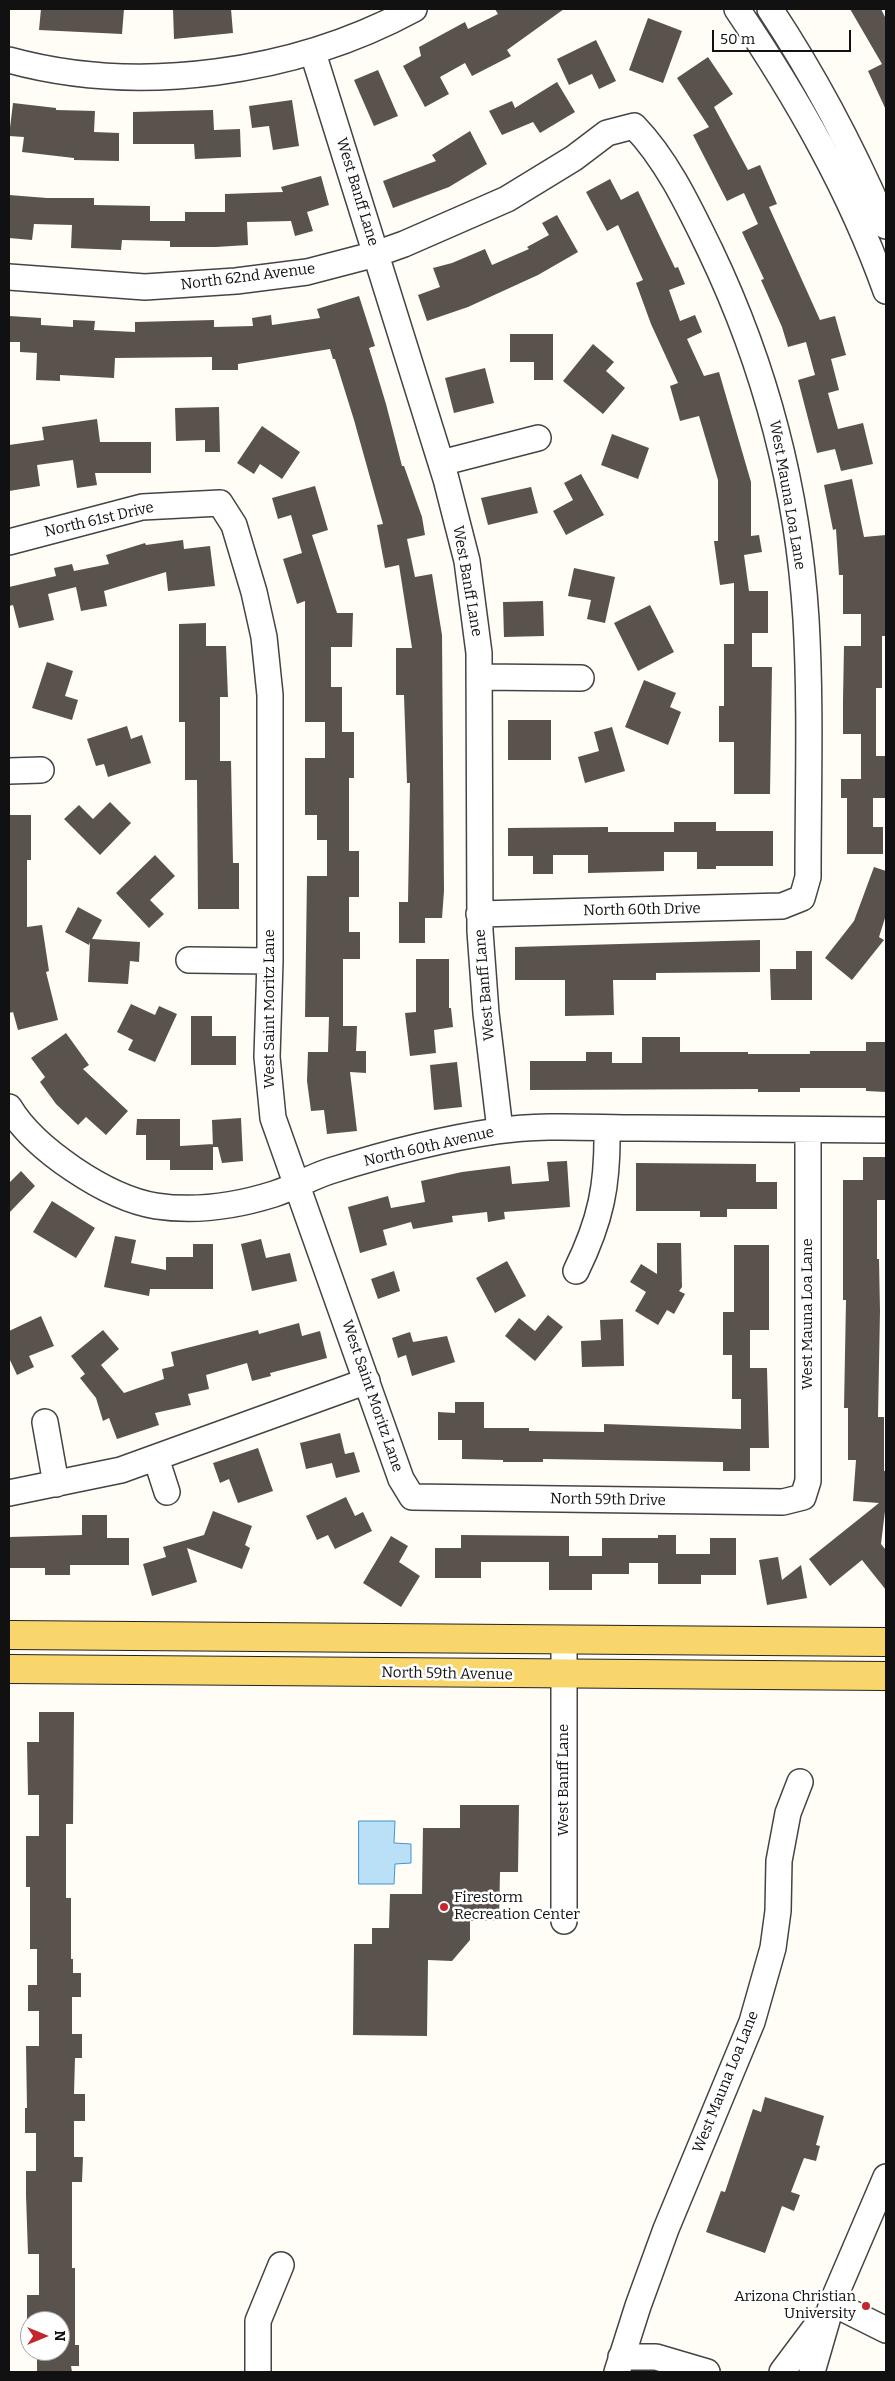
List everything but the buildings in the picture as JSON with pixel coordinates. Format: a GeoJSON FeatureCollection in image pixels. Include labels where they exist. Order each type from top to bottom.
{"type":"FeatureCollection","features":[{"type":"Feature","properties":{"kind":"main road"},"geometry":{"type":"LineString","coordinates":[[9,1635],[886,1642]]}},
{"type":"Feature","properties":{"kind":"main road","name":"North 59th Avenue"},"geometry":{"type":"LineString","coordinates":[[9,1669],[563,1675],[886,1676]]}},
{"type":"Feature","properties":{"kind":"street"},"geometry":{"type":"LineString","coordinates":[[9,60],[68,72],[112,76],[186,75],[236,70],[313,53],[414,9]]}},
{"type":"Feature","properties":{"kind":"street"},"geometry":{"type":"LineString","coordinates":[[737,9],[792,94],[849,198],[886,290]]}},
{"type":"Feature","properties":{"kind":"street"},"geometry":{"type":"LineString","coordinates":[[770,9],[816,86],[868,185],[886,226]]}},
{"type":"Feature","properties":{"kind":"street","name":"West Banff Lane"},"geometry":{"type":"LineString","coordinates":[[313,53],[441,464],[467,561],[479,653],[479,914],[486,1013],[500,1130]]}},
{"type":"Feature","properties":{"kind":"street","name":"North 62nd Avenue"},"geometry":{"type":"LineString","coordinates":[[9,277],[119,287],[236,282],[307,272],[376,254],[507,199],[574,158],[607,133],[634,126]]}},
{"type":"Feature","properties":{"kind":"street","name":"West Mauna Loa Lane"},"geometry":{"type":"LineString","coordinates":[[634,126],[651,144],[691,211],[720,272],[750,344],[768,398],[785,469],[800,554],[806,619],[808,876],[802,898]]}},
{"type":"Feature","properties":{"kind":"street"},"geometry":{"type":"LineString","coordinates":[[441,464],[538,438]]}},
{"type":"Feature","properties":{"kind":"street","name":"North 61st Drive"},"geometry":{"type":"LineString","coordinates":[[9,542],[142,507],[220,503]]}},
{"type":"Feature","properties":{"kind":"street","name":"West Saint Moritz Lane"},"geometry":{"type":"LineString","coordinates":[[220,503],[234,524],[254,592],[264,637],[270,695],[268,1083],[273,1118],[401,1479],[412,1497]]}},
{"type":"Feature","properties":{"kind":"street"},"geometry":{"type":"LineString","coordinates":[[479,677],[581,678]]}},
{"type":"Feature","properties":{"kind":"street"},"geometry":{"type":"LineString","coordinates":[[9,771],[41,770]]}},
{"type":"Feature","properties":{"kind":"street","name":"North 60th Drive"},"geometry":{"type":"LineString","coordinates":[[479,914],[782,906],[802,898]]}},
{"type":"Feature","properties":{"kind":"street"},"geometry":{"type":"LineString","coordinates":[[189,960],[270,961]]}},
{"type":"Feature","properties":{"kind":"street","name":"North 60th Avenue"},"geometry":{"type":"LineString","coordinates":[[11,1114],[37,1140],[93,1183],[128,1198],[154,1206],[217,1208],[276,1194],[327,1172],[386,1155],[500,1130],[607,1128],[886,1130]]}},
{"type":"Feature","properties":{"kind":"street"},"geometry":{"type":"LineString","coordinates":[[576,1271],[598,1219],[604,1192],[608,1157],[607,1128]]}},
{"type":"Feature","properties":{"kind":"street","name":"West Mauna Loa Lane"},"geometry":{"type":"LineString","coordinates":[[803,1497],[808,1481],[808,1130]]}},
{"type":"Feature","properties":{"kind":"street"},"geometry":{"type":"LineString","coordinates":[[9,1492],[121,1470],[367,1382]]}},
{"type":"Feature","properties":{"kind":"street"},"geometry":{"type":"LineString","coordinates":[[45,1422],[56,1484]]}},
{"type":"Feature","properties":{"kind":"street"},"geometry":{"type":"LineString","coordinates":[[156,1458],[168,1492]]}},
{"type":"Feature","properties":{"kind":"street","name":"North 59th Drive"},"geometry":{"type":"LineString","coordinates":[[412,1497],[783,1502],[803,1497]]}},
{"type":"Feature","properties":{"kind":"street","name":"West Banff Lane"},"geometry":{"type":"LineString","coordinates":[[564,1640],[564,1921]]}},
{"type":"Feature","properties":{"kind":"street","name":"West Mauna Loa Lane"},"geometry":{"type":"LineString","coordinates":[[619,2365],[666,2229],[752,2022],[773,1948],[778,1910],[779,1861],[788,1813],[800,1782]]}},
{"type":"Feature","properties":{"kind":"street"},"geometry":{"type":"LineString","coordinates":[[812,2372],[832,2303],[886,2177]]}},
{"type":"Feature","properties":{"kind":"street"},"geometry":{"type":"LineString","coordinates":[[258,2372],[258,2321],[281,2265]]}},
{"type":"Feature","properties":{"kind":"street"},"geometry":{"type":"LineString","coordinates":[[832,2303],[886,2330]]}},
{"type":"Feature","properties":{"kind":"street"},"geometry":{"type":"LineString","coordinates":[[782,2372],[832,2303]]}},
{"type":"Feature","properties":{"kind":"street"},"geometry":{"type":"LineString","coordinates":[[619,2365],[656,2357],[701,2371]]}},
{"type":"Feature","properties":{"kind":"street"},"geometry":{"type":"LineString","coordinates":[[619,2365],[646,2372]]}},
{"type":"Feature","properties":{"kind":"water"},"geometry":{"type":"Polygon","coordinates":[[[359,1821],[395,1821],[394,1843],[411,1844],[411,1863],[395,1864],[394,1884],[359,1884],[359,1821]]]}},
{"type":"Feature","properties":{"kind":"place","name":"Firestorm Recreation Center"},"geometry":{"type":"Point","coordinates":[444,1907]}},
{"type":"Feature","properties":{"kind":"place","name":"Arizona Christian University"},"geometry":{"type":"Point","coordinates":[866,2306]}}]}
